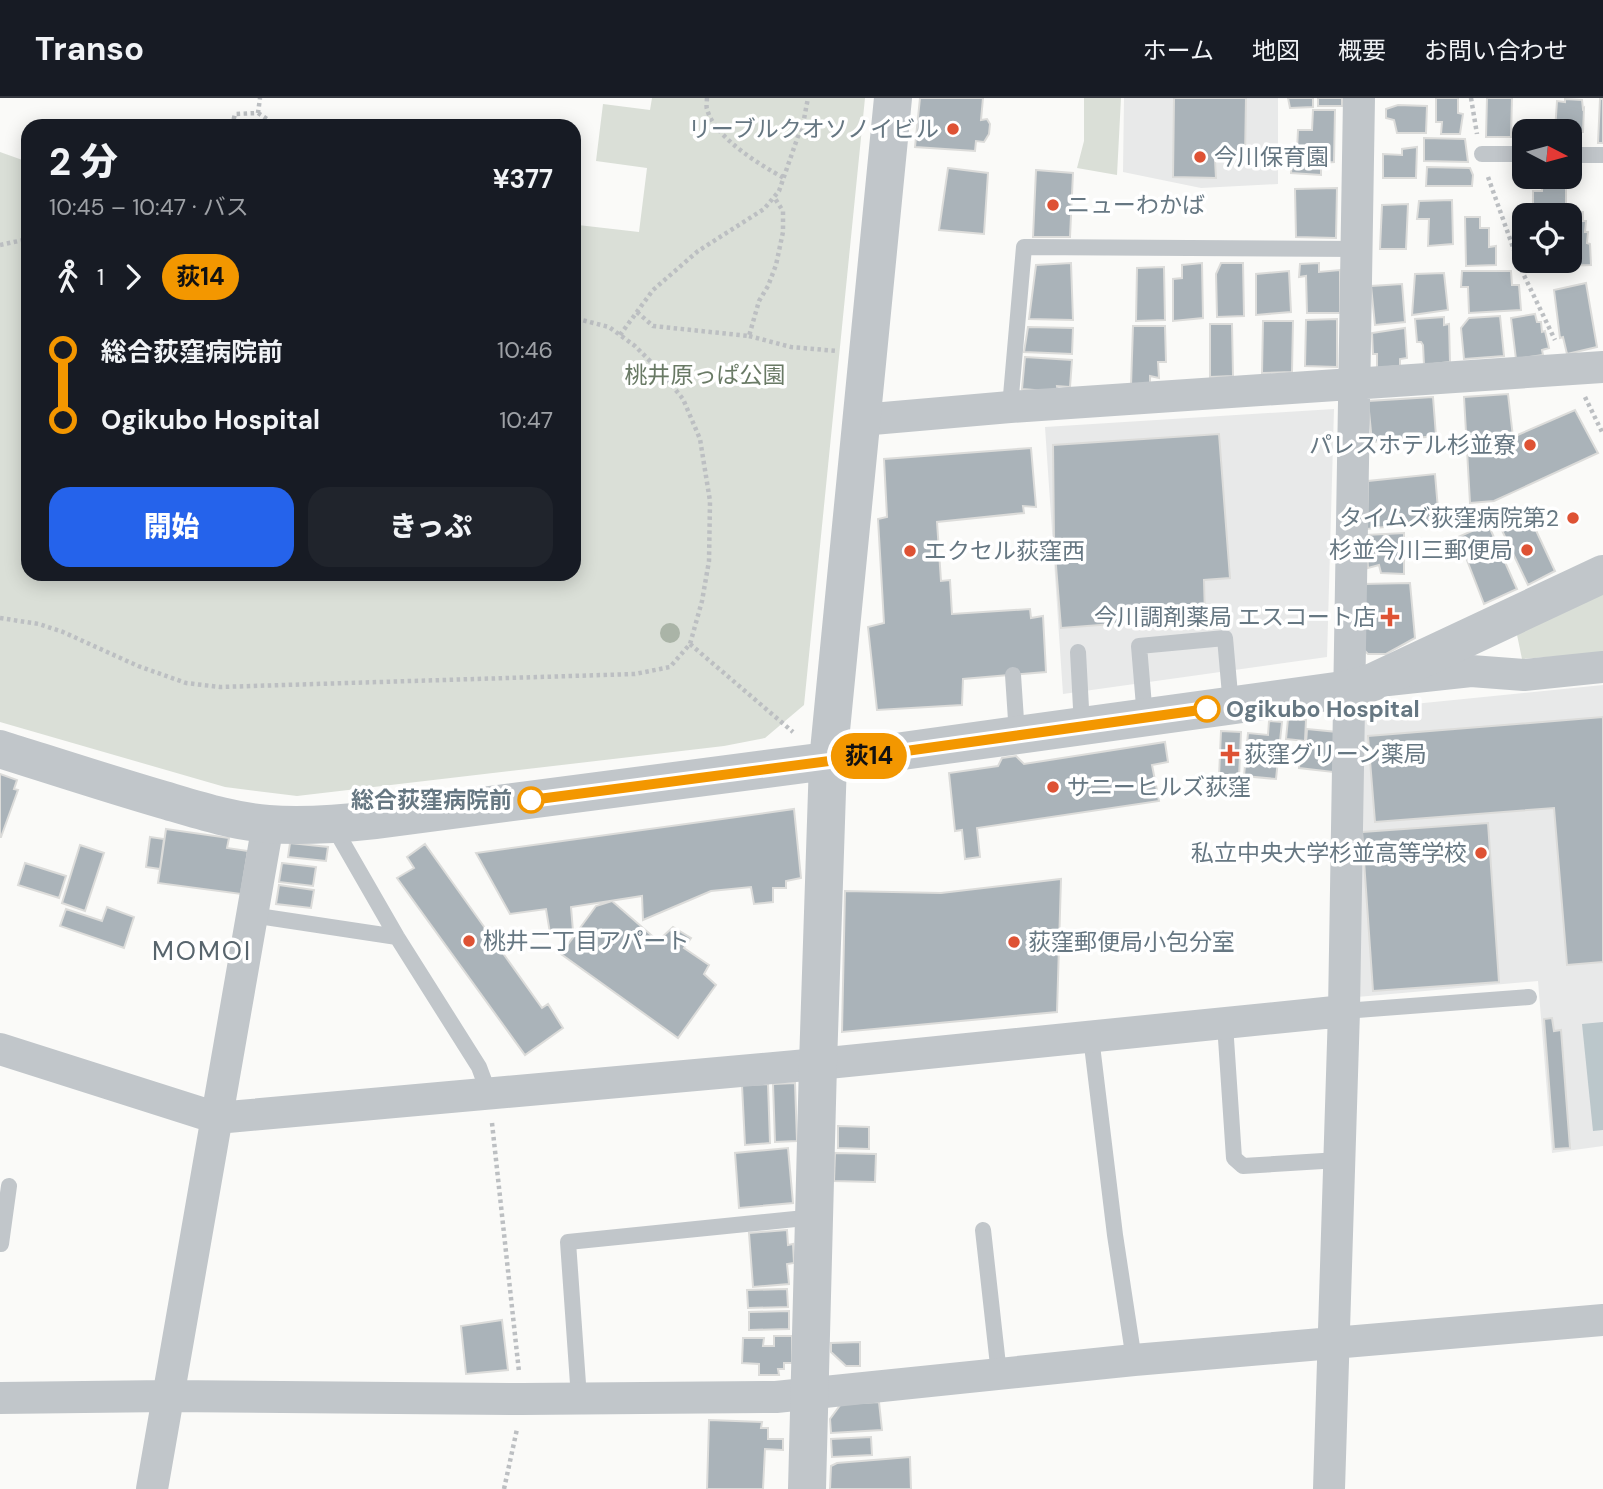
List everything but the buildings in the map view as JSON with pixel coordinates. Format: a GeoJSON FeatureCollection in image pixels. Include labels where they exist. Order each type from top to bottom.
{"type":"FeatureCollection","features":[{"type":"Feature","properties":{"kind":"street"},"geometry":{"type":"LineString","coordinates":[[807,1489],[828,761],[894,98]]}},
{"type":"Feature","properties":{"kind":"street"},"geometry":{"type":"LineString","coordinates":[[1329,1489],[1344,1011],[1361,685],[1355,383],[1359,98]]}},
{"type":"Feature","properties":{"kind":"street"},"geometry":{"type":"LineString","coordinates":[[861,421],[1010,407],[1603,366]]}},
{"type":"Feature","properties":{"kind":"street"},"geometry":{"type":"LineString","coordinates":[[1361,685],[1603,575]]}},
{"type":"Feature","properties":{"kind":"street"},"geometry":{"type":"LineString","coordinates":[[0,749],[217,816],[268,824],[332,824],[828,761],[1471,671],[1524,675],[1603,667]]}},
{"type":"Feature","properties":{"kind":"street"},"geometry":{"type":"LineString","coordinates":[[152,1489],[268,824]]}},
{"type":"Feature","properties":{"kind":"street"},"geometry":{"type":"LineString","coordinates":[[0,1049],[217,1118],[818,1064],[1344,1011]]}},
{"type":"Feature","properties":{"kind":"street"},"geometry":{"type":"LineString","coordinates":[[0,1398],[776,1397],[1134,1360],[1603,1320]]}},
{"type":"Feature","properties":{"kind":"lane"},"geometry":{"type":"LineString","coordinates":[[1482,154],[1512,154]]}},
{"type":"Feature","properties":{"kind":"lane"},"geometry":{"type":"LineString","coordinates":[[1582,155],[1603,155]]}},
{"type":"Feature","properties":{"kind":"lane"},"geometry":{"type":"LineString","coordinates":[[1010,407],[1024,247],[1357,249]]}},
{"type":"Feature","properties":{"kind":"lane"},"geometry":{"type":"LineString","coordinates":[[1145,718],[1139,646],[1225,638],[1231,706]]}},
{"type":"Feature","properties":{"kind":"lane"},"geometry":{"type":"LineString","coordinates":[[1078,652],[1082,726]]}},
{"type":"Feature","properties":{"kind":"lane"},"geometry":{"type":"LineString","coordinates":[[1013,675],[1017,735]]}},
{"type":"Feature","properties":{"kind":"lane"},"geometry":{"type":"LineString","coordinates":[[332,824],[397,937],[479,1067],[489,1094]]}},
{"type":"Feature","properties":{"kind":"lane"},"geometry":{"type":"LineString","coordinates":[[252,915],[397,937]]}},
{"type":"Feature","properties":{"kind":"lane"},"geometry":{"type":"LineString","coordinates":[[1344,1011],[1529,996]]}},
{"type":"Feature","properties":{"kind":"lane"},"geometry":{"type":"LineString","coordinates":[[1225,1024],[1234,1158],[1243,1166],[1339,1160]]}},
{"type":"Feature","properties":{"kind":"lane"},"geometry":{"type":"LineString","coordinates":[[1091,1037],[1115,1236],[1134,1360]]}},
{"type":"Feature","properties":{"kind":"lane"},"geometry":{"type":"LineString","coordinates":[[1,1244],[2,1217],[9,1186]]}},
{"type":"Feature","properties":{"kind":"lane"},"geometry":{"type":"LineString","coordinates":[[579,1398],[568,1242],[815,1217]]}},
{"type":"Feature","properties":{"kind":"lane"},"geometry":{"type":"LineString","coordinates":[[983,1230],[999,1374]]}},
{"type":"Feature","properties":{"kind":"path"},"geometry":{"type":"LineString","coordinates":[[258,113],[260,98]]}},
{"type":"Feature","properties":{"kind":"path"},"geometry":{"type":"LineString","coordinates":[[707,98],[706,108],[718,130],[759,164],[783,178]]}},
{"type":"Feature","properties":{"kind":"path"},"geometry":{"type":"LineString","coordinates":[[620,335],[653,290],[698,251],[764,209],[779,191],[804,119],[808,98]]}},
{"type":"Feature","properties":{"kind":"path"},"geometry":{"type":"LineString","coordinates":[[1471,98],[1482,154],[1520,267],[1603,434]]}},
{"type":"Feature","properties":{"kind":"path"},"geometry":{"type":"LineString","coordinates":[[234,119],[235,114],[258,113],[267,119]]}},
{"type":"Feature","properties":{"kind":"path"},"geometry":{"type":"LineString","coordinates":[[749,336],[759,301],[776,265],[783,232],[783,211],[774,197]]}},
{"type":"Feature","properties":{"kind":"path"},"geometry":{"type":"LineString","coordinates":[[0,244],[21,240]]}},
{"type":"Feature","properties":{"kind":"path"},"geometry":{"type":"LineString","coordinates":[[637,312],[653,326],[749,336],[790,347],[847,352]]}},
{"type":"Feature","properties":{"kind":"path"},"geometry":{"type":"LineString","coordinates":[[0,618],[39,624],[63,632],[138,666],[187,683],[220,687],[635,674],[670,667],[690,645],[709,561],[710,501],[700,439],[682,399],[661,372],[635,346],[608,327],[581,320]]}},
{"type":"Feature","properties":{"kind":"path"},"geometry":{"type":"LineString","coordinates":[[690,645],[798,736]]}},
{"type":"Feature","properties":{"kind":"path"},"geometry":{"type":"LineString","coordinates":[[489,1094],[522,1399],[504,1489]]}},
{"type":"Feature","properties":{"kind":"shaded area","name":"今川保育園"},"geometry":{"type":"Polygon","coordinates":[[[1124,98],[1278,98],[1278,184],[1201,188],[1123,172],[1124,98]]]}},
{"type":"Feature","properties":{"kind":"shaded area","name":"Ogikubo Hospital"},"geometry":{"type":"Polygon","coordinates":[[[1334,409],[1327,657],[1063,694],[1045,427],[1334,409]]]}},
{"type":"Feature","properties":{"kind":"shaded area","name":"私立中央大学杉並高等学校"},"geometry":{"type":"Polygon","coordinates":[[[1603,685],[1603,1146],[1552,1153],[1538,981],[1357,997],[1361,724],[1374,708],[1603,685]]]}},
{"type":"Feature","properties":{"kind":"shaded area"},"geometry":{"type":"Polygon","coordinates":[[[1603,1022],[1603,1130],[1593,1131],[1582,1024],[1603,1022]]]}},
{"type":"Feature","properties":{"kind":"green space","name":"桃井原っぱ公園"},"geometry":{"type":"Polygon","coordinates":[[[652,98],[865,98],[804,705],[765,738],[724,746],[297,796],[225,787],[0,722],[0,152],[21,160],[21,581],[581,581],[581,225],[639,232],[647,168],[596,161],[603,104],[650,110],[652,98]]]}},
{"type":"Feature","properties":{"kind":"green space"},"geometry":{"type":"Polygon","coordinates":[[[1084,98],[1121,98],[1117,175],[1077,168],[1084,141],[1084,98]]]}},
{"type":"Feature","properties":{"kind":"green space"},"geometry":{"type":"Polygon","coordinates":[[[1603,591],[1603,653],[1522,659],[1516,630],[1603,591]]]}},
{"type":"Feature","properties":{"kind":"bus line","name":"荻14"},"geometry":{"type":"LineString","coordinates":[[531,800],[1207,709]]}},
{"type":"Feature","properties":{"kind":"place","name":"リーブルクオソノイビル"},"geometry":{"type":"Point","coordinates":[953,129]}},
{"type":"Feature","properties":{"kind":"place","name":"今川保育園"},"geometry":{"type":"Point","coordinates":[1200,157]}},
{"type":"Feature","properties":{"kind":"place","name":"ニューわかば"},"geometry":{"type":"Point","coordinates":[1053,205]}},
{"type":"Feature","properties":{"kind":"place","name":"パレスホテル杉並寮"},"geometry":{"type":"Point","coordinates":[1530,445]}},
{"type":"Feature","properties":{"kind":"place","name":"タイムズ荻窪病院第2"},"geometry":{"type":"Point","coordinates":[1573,518]}},
{"type":"Feature","properties":{"kind":"place","name":"杉並今川三郵便局"},"geometry":{"type":"Point","coordinates":[1527,550]}},
{"type":"Feature","properties":{"kind":"place","name":"エクセル荻窪西"},"geometry":{"type":"Point","coordinates":[910,551]}},
{"type":"Feature","properties":{"kind":"place","name":"今川調剤薬局 エスコート店"},"geometry":{"type":"Point","coordinates":[1390,617]}},
{"type":"Feature","properties":{"kind":"place","name":"Ogikubo Hospital"},"geometry":{"type":"Point","coordinates":[1207,709]}},
{"type":"Feature","properties":{"kind":"place","name":"荻窪グリーン薬局"},"geometry":{"type":"Point","coordinates":[1230,754]}},
{"type":"Feature","properties":{"kind":"place","name":"サニーヒルズ荻窪"},"geometry":{"type":"Point","coordinates":[1053,787]}},
{"type":"Feature","properties":{"kind":"place","name":"総合荻窪病院前"},"geometry":{"type":"Point","coordinates":[531,800]}},
{"type":"Feature","properties":{"kind":"place","name":"私立中央大学杉並高等学校"},"geometry":{"type":"Point","coordinates":[1481,853]}},
{"type":"Feature","properties":{"kind":"place","name":"桃井二丁目アパート"},"geometry":{"type":"Point","coordinates":[469,941]}},
{"type":"Feature","properties":{"kind":"place","name":"荻窪郵便局小包分室"},"geometry":{"type":"Point","coordinates":[1014,942]}},
{"type":"Feature","properties":{"kind":"district","name":"MOMOI"},"geometry":{"type":"Point","coordinates":[202,951]}}]}
